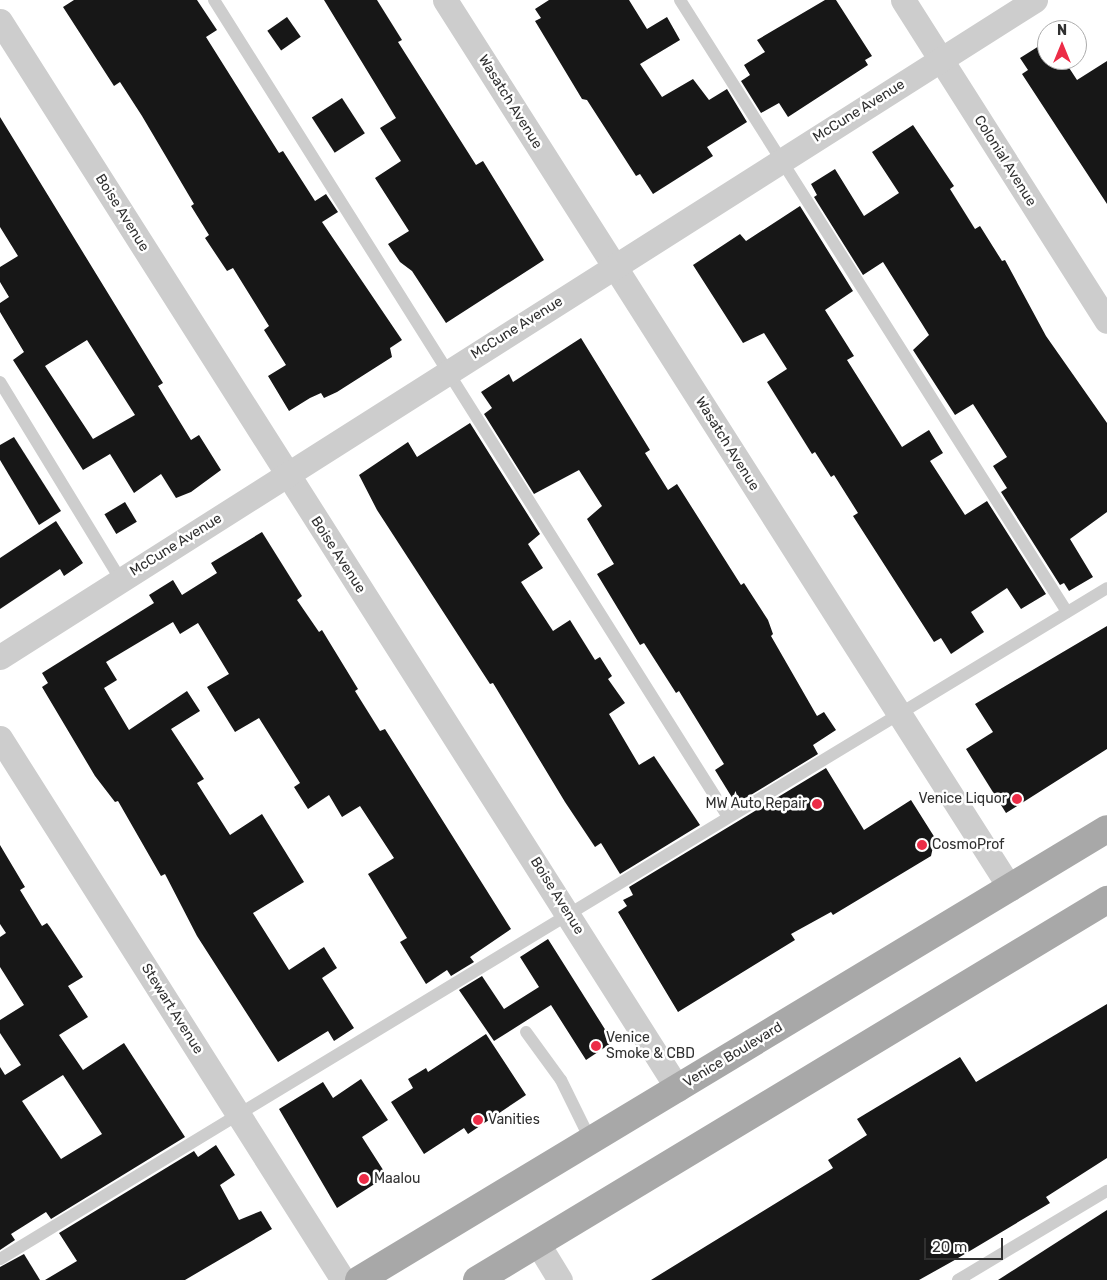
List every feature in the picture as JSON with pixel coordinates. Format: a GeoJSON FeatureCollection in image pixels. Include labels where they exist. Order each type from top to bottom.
{"type":"FeatureCollection","features":[{"type":"Feature","properties":{"kind":"main road","name":"Venice Boulevard"},"geometry":{"type":"LineString","coordinates":[[359,1280],[1107,829]]}},
{"type":"Feature","properties":{"kind":"main road"},"geometry":{"type":"LineString","coordinates":[[477,1280],[1107,900]]}},
{"type":"Feature","properties":{"kind":"street","name":"Wasatch Avenue"},"geometry":{"type":"LineString","coordinates":[[445,0],[1010,888]]}},
{"type":"Feature","properties":{"kind":"street","name":"Colonial Avenue"},"geometry":{"type":"LineString","coordinates":[[903,0],[1107,322]]}},
{"type":"Feature","properties":{"kind":"street","name":"McCune Avenue"},"geometry":{"type":"LineString","coordinates":[[0,656],[1035,0]]}},
{"type":"Feature","properties":{"kind":"street","name":"Boise Avenue"},"geometry":{"type":"LineString","coordinates":[[0,20],[287,475],[570,915],[678,1089]]}},
{"type":"Feature","properties":{"kind":"street","name":"Stewart Avenue"},"geometry":{"type":"LineString","coordinates":[[0,738],[343,1280]]}},
{"type":"Feature","properties":{"kind":"street"},"geometry":{"type":"LineString","coordinates":[[538,1244],[560,1280]]}},
{"type":"Feature","properties":{"kind":"lane"},"geometry":{"type":"LineString","coordinates":[[214,0],[728,817]]}},
{"type":"Feature","properties":{"kind":"lane"},"geometry":{"type":"LineString","coordinates":[[680,0],[1067,612]]}},
{"type":"Feature","properties":{"kind":"lane"},"geometry":{"type":"LineString","coordinates":[[0,382],[121,580]]}},
{"type":"Feature","properties":{"kind":"lane"},"geometry":{"type":"LineString","coordinates":[[0,1260],[570,915],[898,713],[1107,588]]}},
{"type":"Feature","properties":{"kind":"lane"},"geometry":{"type":"LineString","coordinates":[[526,1032],[561,1080],[591,1141]]}},
{"type":"Feature","properties":{"kind":"lane"},"geometry":{"type":"LineString","coordinates":[[958,1280],[1107,1191]]}},
{"type":"Feature","properties":{"kind":"building"},"geometry":{"type":"Polygon","coordinates":[[[74,0],[197,0],[217,30],[206,37],[279,153],[283,151],[315,201],[326,194],[338,212],[322,222],[402,340],[390,348],[392,357],[337,392],[324,398],[321,393],[289,411],[268,376],[286,365],[264,330],[269,326],[233,268],[227,271],[205,238],[209,235],[191,206],[194,204],[142,116],[120,82],[114,86],[63,7],[74,0]]]}},
{"type":"Feature","properties":{"kind":"building"},"geometry":{"type":"Polygon","coordinates":[[[324,0],[377,0],[402,40],[398,42],[476,165],[483,161],[544,260],[446,323],[412,271],[400,262],[388,244],[409,231],[375,178],[401,161],[380,128],[396,118],[324,0]]]}},
{"type":"Feature","properties":{"kind":"building"},"geometry":{"type":"Polygon","coordinates":[[[549,0],[629,0],[647,29],[667,17],[680,40],[640,64],[662,97],[693,79],[709,100],[727,89],[747,122],[707,147],[713,156],[653,194],[640,174],[636,176],[587,100],[582,99],[535,21],[541,18],[535,9],[549,0]]]}},
{"type":"Feature","properties":{"kind":"building"},"geometry":{"type":"Polygon","coordinates":[[[825,0],[836,0],[872,56],[865,60],[868,65],[788,117],[779,103],[761,113],[741,81],[750,75],[744,65],[765,52],[757,40],[825,0]]]}},
{"type":"Feature","properties":{"kind":"building"},"geometry":{"type":"Polygon","coordinates":[[[287,17],[301,37],[281,50],[267,31],[287,17]]]}},
{"type":"Feature","properties":{"kind":"building"},"geometry":{"type":"Polygon","coordinates":[[[1037,47],[1037,70],[1070,70],[1077,80],[1107,61],[1107,204],[1022,74],[1028,70],[1020,58],[1037,47]]]}},
{"type":"Feature","properties":{"kind":"building"},"geometry":{"type":"Polygon","coordinates":[[[342,98],[365,133],[335,153],[312,118],[342,98]]]}},
{"type":"Feature","properties":{"kind":"building"},"geometry":{"type":"Polygon","coordinates":[[[0,117],[163,383],[158,386],[191,440],[199,435],[221,470],[191,492],[176,498],[161,474],[134,493],[110,454],[83,470],[13,360],[24,352],[0,312],[0,303],[9,297],[0,282],[0,267],[18,256],[0,227],[0,117]],[[87,340],[45,366],[93,439],[135,415],[87,340]]]}},
{"type":"Feature","properties":{"kind":"building"},"geometry":{"type":"Polygon","coordinates":[[[913,125],[954,186],[950,189],[975,229],[980,226],[1002,261],[1005,260],[1046,336],[1107,423],[1107,512],[1070,539],[1093,577],[1069,591],[1064,583],[1060,585],[1001,492],[1007,488],[993,466],[1007,457],[973,404],[955,415],[913,350],[929,335],[883,262],[863,275],[814,197],[817,195],[811,184],[835,169],[864,216],[899,193],[872,152],[913,125]]]}},
{"type":"Feature","properties":{"kind":"building"},"geometry":{"type":"Polygon","coordinates":[[[800,206],[853,291],[825,310],[854,356],[847,360],[902,447],[929,430],[943,453],[930,461],[965,515],[987,501],[1046,594],[1021,609],[1007,588],[971,612],[984,632],[951,654],[941,638],[934,642],[853,516],[858,513],[834,475],[831,477],[815,452],[812,454],[767,382],[787,369],[764,333],[743,343],[693,265],[740,234],[746,241],[800,206]]]}},
{"type":"Feature","properties":{"kind":"building"},"geometry":{"type":"Polygon","coordinates":[[[581,338],[650,450],[645,453],[668,490],[677,484],[741,585],[744,583],[768,620],[773,634],[771,636],[817,716],[824,712],[836,730],[813,745],[818,754],[736,804],[715,770],[724,764],[679,691],[676,693],[644,643],[640,645],[597,574],[614,564],[587,519],[602,506],[579,470],[534,494],[484,414],[492,408],[481,392],[509,374],[513,382],[581,338]]]}},
{"type":"Feature","properties":{"kind":"building"},"geometry":{"type":"Polygon","coordinates":[[[470,423],[540,534],[528,544],[543,568],[521,582],[553,631],[570,620],[595,660],[600,657],[612,676],[608,679],[625,703],[609,714],[639,765],[654,756],[700,825],[620,874],[601,843],[595,847],[565,802],[493,683],[490,684],[377,510],[359,475],[408,442],[417,457],[470,423]]]}},
{"type":"Feature","properties":{"kind":"building"},"geometry":{"type":"Polygon","coordinates":[[[14,437],[61,511],[39,525],[0,460],[0,445],[14,437]]]}},
{"type":"Feature","properties":{"kind":"building"},"geometry":{"type":"Polygon","coordinates":[[[125,502],[137,522],[116,534],[104,514],[125,502]]]}},
{"type":"Feature","properties":{"kind":"building"},"geometry":{"type":"Polygon","coordinates":[[[56,521],[83,563],[64,576],[60,569],[0,609],[0,558],[56,521]]]}},
{"type":"Feature","properties":{"kind":"building"},"geometry":{"type":"Polygon","coordinates":[[[262,532],[302,596],[297,600],[319,632],[322,630],[358,689],[355,691],[380,731],[385,729],[511,929],[470,957],[474,962],[451,976],[447,970],[426,984],[400,942],[407,938],[368,874],[394,858],[360,806],[342,817],[329,795],[308,809],[294,787],[300,783],[259,718],[235,732],[207,687],[229,674],[198,623],[180,634],[173,622],[106,662],[117,680],[104,688],[129,730],[187,691],[200,711],[171,729],[204,779],[197,783],[230,835],[262,814],[304,882],[253,913],[289,970],[324,947],[337,968],[322,978],[354,1028],[334,1041],[328,1031],[278,1062],[197,936],[165,874],[161,876],[118,801],[115,802],[95,776],[42,687],[48,683],[42,673],[154,603],[149,595],[173,580],[182,595],[217,573],[211,563],[262,532]]]}},
{"type":"Feature","properties":{"kind":"building"},"geometry":{"type":"Polygon","coordinates":[[[1107,626],[1107,749],[1006,813],[966,749],[993,732],[975,704],[1107,626]]]}},
{"type":"Feature","properties":{"kind":"building"},"geometry":{"type":"Polygon","coordinates":[[[826,768],[864,830],[911,800],[935,838],[931,856],[833,915],[831,912],[791,934],[795,940],[678,1012],[618,912],[627,906],[623,900],[633,895],[629,887],[826,768]]]}},
{"type":"Feature","properties":{"kind":"building"},"geometry":{"type":"Polygon","coordinates":[[[0,845],[25,887],[20,890],[42,926],[47,923],[83,977],[68,986],[88,1017],[59,1035],[83,1070],[124,1043],[185,1137],[51,1219],[46,1212],[11,1234],[15,1240],[0,1250],[0,1067],[5,1075],[21,1065],[0,1033],[0,1020],[24,1005],[0,967],[0,937],[6,933],[0,924],[0,845]],[[63,1075],[22,1101],[61,1159],[102,1134],[63,1075]]]}},
{"type":"Feature","properties":{"kind":"building"},"geometry":{"type":"Polygon","coordinates":[[[548,939],[613,1042],[586,1060],[551,1005],[494,1041],[459,990],[482,976],[504,1009],[539,987],[520,957],[548,939]]]}},
{"type":"Feature","properties":{"kind":"building"},"geometry":{"type":"Polygon","coordinates":[[[1107,1004],[1107,1158],[1046,1197],[1050,1203],[919,1280],[651,1280],[833,1168],[828,1160],[867,1135],[857,1119],[960,1057],[976,1082],[1107,1004]]]}},
{"type":"Feature","properties":{"kind":"building"},"geometry":{"type":"Polygon","coordinates":[[[486,1034],[526,1095],[468,1134],[464,1128],[424,1154],[391,1102],[413,1088],[408,1079],[426,1068],[428,1072],[486,1034]]]}},
{"type":"Feature","properties":{"kind":"building"},"geometry":{"type":"Polygon","coordinates":[[[361,1079],[388,1120],[362,1137],[387,1176],[337,1208],[279,1109],[323,1082],[333,1098],[361,1079]]]}},
{"type":"Feature","properties":{"kind":"building"},"geometry":{"type":"Polygon","coordinates":[[[216,1145],[235,1175],[220,1185],[239,1220],[261,1211],[272,1229],[185,1280],[45,1280],[77,1261],[59,1233],[194,1151],[198,1157],[216,1145]]]}},
{"type":"Feature","properties":{"kind":"building"},"geometry":{"type":"Polygon","coordinates":[[[1107,1210],[1107,1280],[998,1280],[1107,1210]]]}},
{"type":"Feature","properties":{"kind":"building"},"geometry":{"type":"Polygon","coordinates":[[[24,1254],[40,1280],[0,1280],[0,1267],[24,1254]]]}},
{"type":"Feature","properties":{"kind":"place","name":"Venice Liquor"},"geometry":{"type":"Point","coordinates":[1017,799]}},
{"type":"Feature","properties":{"kind":"place","name":"MW Auto Repair"},"geometry":{"type":"Point","coordinates":[817,804]}},
{"type":"Feature","properties":{"kind":"place","name":"CosmoProf"},"geometry":{"type":"Point","coordinates":[922,845]}},
{"type":"Feature","properties":{"kind":"place","name":"Venice Smoke & CBD"},"geometry":{"type":"Point","coordinates":[596,1046]}},
{"type":"Feature","properties":{"kind":"place","name":"Vanities"},"geometry":{"type":"Point","coordinates":[478,1120]}},
{"type":"Feature","properties":{"kind":"place","name":"Maalou"},"geometry":{"type":"Point","coordinates":[364,1179]}}]}
